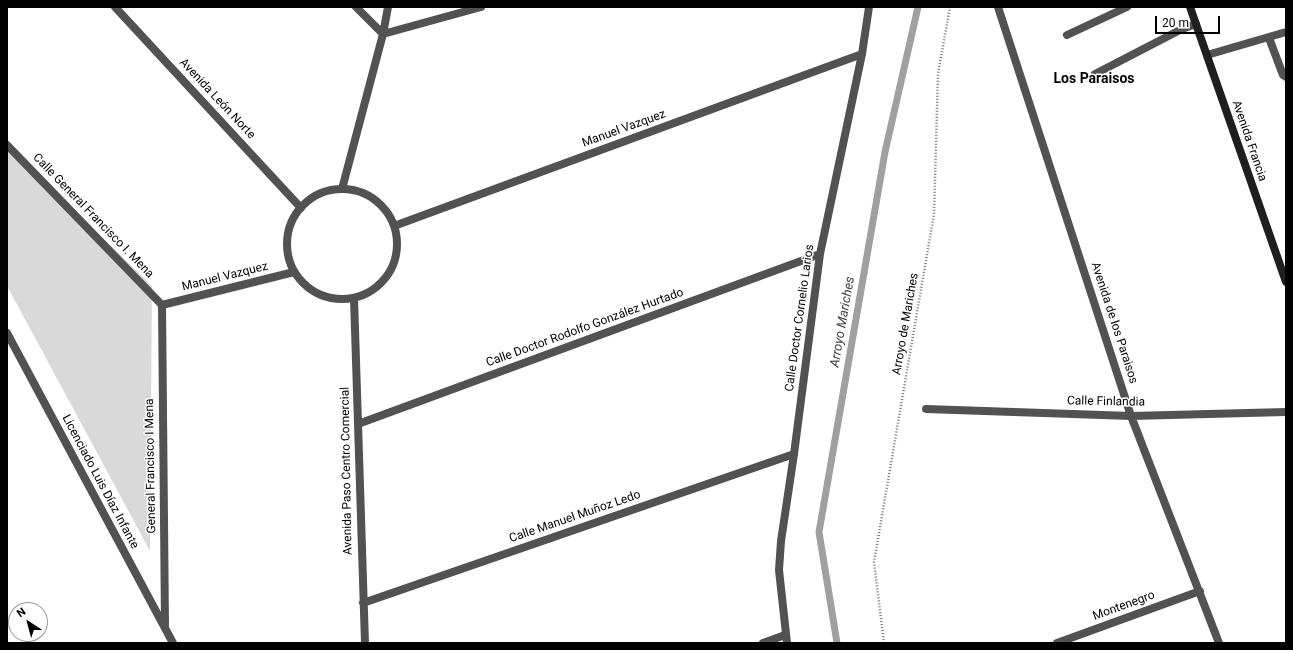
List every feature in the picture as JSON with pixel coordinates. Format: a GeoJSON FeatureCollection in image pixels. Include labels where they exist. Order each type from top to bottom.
{"type":"FeatureCollection","features":[{"type":"Feature","properties":{"kind":"street","name":"Avenida León Norte"},"geometry":{"type":"LineString","coordinates":[[115,7],[301,208]]}},
{"type":"Feature","properties":{"kind":"street"},"geometry":{"type":"LineString","coordinates":[[356,7],[383,34]]}},
{"type":"Feature","properties":{"kind":"street"},"geometry":{"type":"LineString","coordinates":[[342,189],[383,34],[388,7]]}},
{"type":"Feature","properties":{"kind":"street"},"geometry":{"type":"LineString","coordinates":[[383,34],[481,7]]}},
{"type":"Feature","properties":{"kind":"street","name":"Calle Doctor Cornelio Larios"},"geometry":{"type":"LineString","coordinates":[[786,639],[779,570],[781,541],[820,254],[862,54],[869,7]]}},
{"type":"Feature","properties":{"kind":"street","name":"Avenida de los Paraisos"},"geometry":{"type":"LineString","coordinates":[[998,7],[1131,416],[1219,643]]}},
{"type":"Feature","properties":{"kind":"street"},"geometry":{"type":"LineString","coordinates":[[1067,35],[1127,7]]}},
{"type":"Feature","properties":{"kind":"street","name":"Avenida Francia"},"geometry":{"type":"LineString","coordinates":[[1190,7],[1286,282]]}},
{"type":"Feature","properties":{"kind":"street"},"geometry":{"type":"LineString","coordinates":[[1095,74],[1182,29],[1196,24]]}},
{"type":"Feature","properties":{"kind":"street"},"geometry":{"type":"LineString","coordinates":[[1207,55],[1286,32]]}},
{"type":"Feature","properties":{"kind":"street"},"geometry":{"type":"LineString","coordinates":[[1269,38],[1283,75],[1286,77]]}},
{"type":"Feature","properties":{"kind":"street","name":"Manuel Vazquez"},"geometry":{"type":"LineString","coordinates":[[394,226],[862,54]]}},
{"type":"Feature","properties":{"kind":"street","name":"Calle General Francisco I. Mena"},"geometry":{"type":"LineString","coordinates":[[7,145],[162,305]]}},
{"type":"Feature","properties":{"kind":"street"},"geometry":{"type":"LineString","coordinates":[[342,189],[359,191],[374,199],[386,211],[394,226],[397,244],[394,262],[385,278],[371,290],[354,298],[337,299],[320,295],[306,286],[294,272],[288,256],[287,239],[292,222],[301,208],[313,198],[326,191],[342,189]]}},
{"type":"Feature","properties":{"kind":"street","name":"Calle Doctor Rodolfo González Hurtado"},"geometry":{"type":"LineString","coordinates":[[358,424],[820,254]]}},
{"type":"Feature","properties":{"kind":"street","name":"Manuel Vazquez"},"geometry":{"type":"LineString","coordinates":[[162,305],[294,272]]}},
{"type":"Feature","properties":{"kind":"street","name":"Avenida Paso Centro Comercial"},"geometry":{"type":"LineString","coordinates":[[354,298],[364,643]]}},
{"type":"Feature","properties":{"kind":"street","name":"General Francisco I Mena"},"geometry":{"type":"LineString","coordinates":[[162,305],[165,628]]}},
{"type":"Feature","properties":{"kind":"street","name":"Licenciado Luis Díaz Infante"},"geometry":{"type":"LineString","coordinates":[[7,333],[172,643]]}},
{"type":"Feature","properties":{"kind":"street","name":"Calle Finlandia"},"geometry":{"type":"LineString","coordinates":[[926,409],[1131,416],[1286,412]]}},
{"type":"Feature","properties":{"kind":"street","name":"Calle Manuel Muñoz Ledo"},"geometry":{"type":"LineString","coordinates":[[363,603],[794,454]]}},
{"type":"Feature","properties":{"kind":"street","name":"Montenegro"},"geometry":{"type":"LineString","coordinates":[[1057,643],[1200,591]]}},
{"type":"Feature","properties":{"kind":"street"},"geometry":{"type":"LineString","coordinates":[[763,643],[786,639]]}},
{"type":"Feature","properties":{"kind":"path","name":"Arroyo de Mariches"},"geometry":{"type":"LineString","coordinates":[[884,643],[874,562],[934,214],[938,74],[950,7]]}},
{"type":"Feature","properties":{"kind":"shaded area"},"geometry":{"type":"Polygon","coordinates":[[[7,144],[152,286],[150,551],[7,286],[7,144]]]}},
{"type":"Feature","properties":{"kind":"waterway","name":"Arroyo Mariches"},"geometry":{"type":"LineString","coordinates":[[837,643],[819,532],[885,152],[918,7]]}},
{"type":"Feature","properties":{"kind":"district","name":"Los Paraisos"},"geometry":{"type":"Point","coordinates":[1094,79]}}]}
